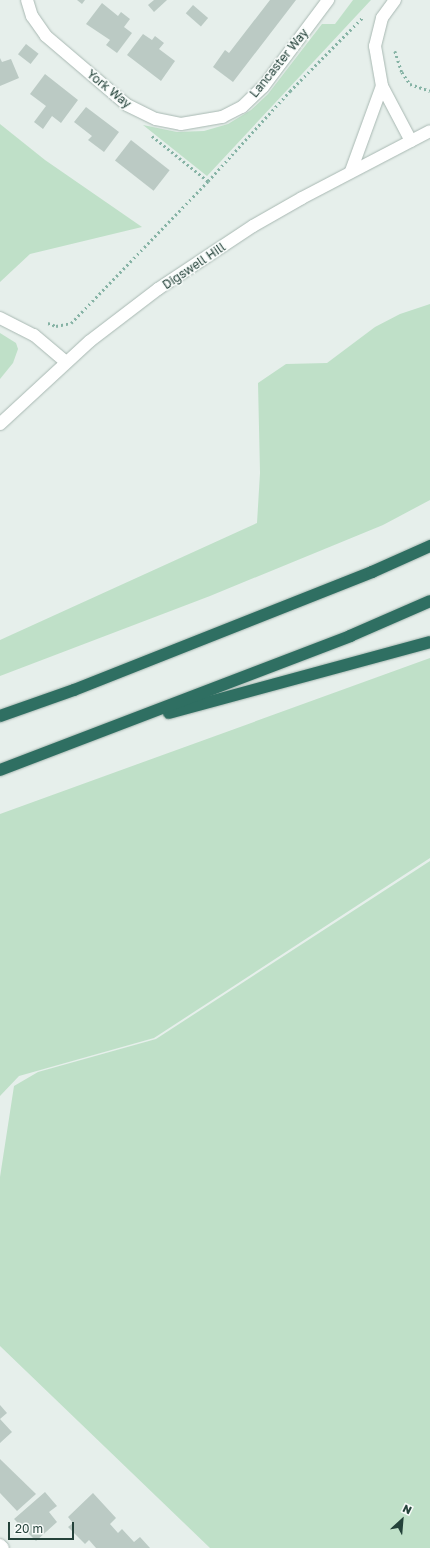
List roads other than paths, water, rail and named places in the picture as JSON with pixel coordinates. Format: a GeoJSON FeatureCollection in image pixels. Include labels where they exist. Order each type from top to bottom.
{"type":"FeatureCollection","features":[{"type":"Feature","properties":{"kind":"highway"},"geometry":{"type":"LineString","coordinates":[[0,716],[74,690],[372,572],[430,546]]}},
{"type":"Feature","properties":{"kind":"highway"},"geometry":{"type":"LineString","coordinates":[[0,770],[350,636],[430,601]]}},
{"type":"Feature","properties":{"kind":"highway"},"geometry":{"type":"LineString","coordinates":[[98,732],[430,642]]}},
{"type":"Feature","properties":{"kind":"street","name":"York Way"},"geometry":{"type":"LineString","coordinates":[[27,0],[32,16],[46,36],[137,112],[156,119],[181,124],[222,117]]}},
{"type":"Feature","properties":{"kind":"street","name":"Lancaster Way"},"geometry":{"type":"LineString","coordinates":[[222,117],[242,107],[263,87],[328,0]]}},
{"type":"Feature","properties":{"kind":"street"},"geometry":{"type":"LineString","coordinates":[[395,0],[382,18],[376,33],[376,57],[382,86],[411,141]]}},
{"type":"Feature","properties":{"kind":"street"},"geometry":{"type":"LineString","coordinates":[[351,171],[382,86]]}},
{"type":"Feature","properties":{"kind":"street","name":"Digswell Hill"},"geometry":{"type":"LineString","coordinates":[[0,424],[66,362],[119,318],[204,258],[253,226],[351,171],[430,131]]}},
{"type":"Feature","properties":{"kind":"street"},"geometry":{"type":"LineString","coordinates":[[0,318],[34,335],[66,362]]}},
{"type":"Feature","properties":{"kind":"street"},"geometry":{"type":"LineString","coordinates":[[0,1545],[3,1548]]}}]}
